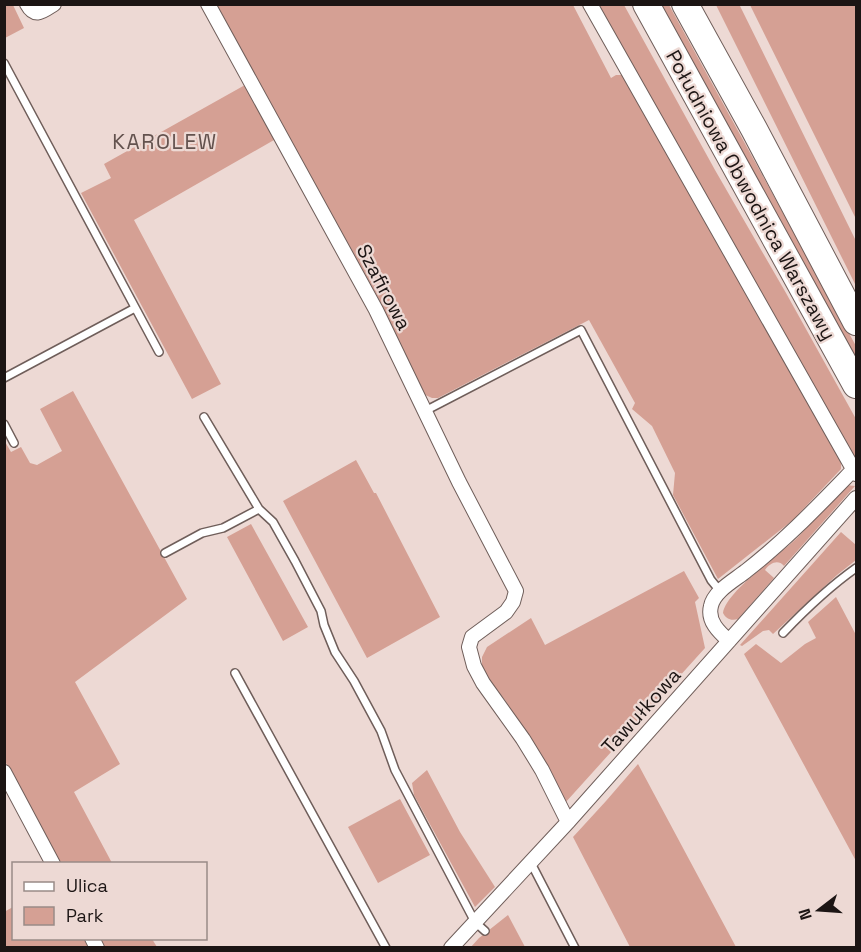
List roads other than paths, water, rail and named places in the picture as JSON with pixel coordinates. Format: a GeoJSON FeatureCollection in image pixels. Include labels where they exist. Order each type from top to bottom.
{"type":"FeatureCollection","features":[{"type":"Feature","properties":{"kind":"highway","name":"Południowa Obwodnica Warszawy"},"geometry":{"type":"LineString","coordinates":[[646,4],[856,385]]}},
{"type":"Feature","properties":{"kind":"highway","name":"Południowa Obwodnica Warszawy"},"geometry":{"type":"LineString","coordinates":[[685,4],[856,322]]}},
{"type":"Feature","properties":{"kind":"street"},"geometry":{"type":"LineString","coordinates":[[27,4],[34,13],[54,4]]}},
{"type":"Feature","properties":{"kind":"street","name":"Szafirowa"},"geometry":{"type":"LineString","coordinates":[[208,4],[376,310],[459,482],[516,591],[513,602],[506,612],[472,637],[469,647],[474,666],[483,683],[542,770],[568,822]]}},
{"type":"Feature","properties":{"kind":"street"},"geometry":{"type":"LineString","coordinates":[[590,4],[855,471],[780,544],[720,591],[711,604],[711,618],[715,627],[729,641]]}},
{"type":"Feature","properties":{"kind":"street","name":"Tawułkowa"},"geometry":{"type":"LineString","coordinates":[[451,948],[480,927],[531,863],[854,501]]}},
{"type":"Feature","properties":{"kind":"street"},"geometry":{"type":"LineString","coordinates":[[4,772],[52,862]]}},
{"type":"Feature","properties":{"kind":"lane"},"geometry":{"type":"LineString","coordinates":[[4,63],[159,352]]}},
{"type":"Feature","properties":{"kind":"lane"},"geometry":{"type":"LineString","coordinates":[[4,378],[135,308]]}},
{"type":"Feature","properties":{"kind":"lane"},"geometry":{"type":"LineString","coordinates":[[425,411],[581,330],[711,580],[720,591]]}},
{"type":"Feature","properties":{"kind":"lane"},"geometry":{"type":"LineString","coordinates":[[204,417],[260,509],[273,522],[321,611],[335,652],[354,681],[381,731],[395,770],[480,927]]}},
{"type":"Feature","properties":{"kind":"lane"},"geometry":{"type":"LineString","coordinates":[[4,424],[14,443]]}},
{"type":"Feature","properties":{"kind":"lane"},"geometry":{"type":"LineString","coordinates":[[165,553],[202,533],[223,528],[260,509]]}},
{"type":"Feature","properties":{"kind":"lane"},"geometry":{"type":"LineString","coordinates":[[783,633],[837,582],[856,568]]}},
{"type":"Feature","properties":{"kind":"lane"},"geometry":{"type":"LineString","coordinates":[[235,673],[386,948]]}},
{"type":"Feature","properties":{"kind":"lane"},"geometry":{"type":"LineString","coordinates":[[531,863],[575,948]]}},
{"type":"Feature","properties":{"kind":"district","name":"KAROLEW"},"geometry":{"type":"Point","coordinates":[165,141]}}]}
